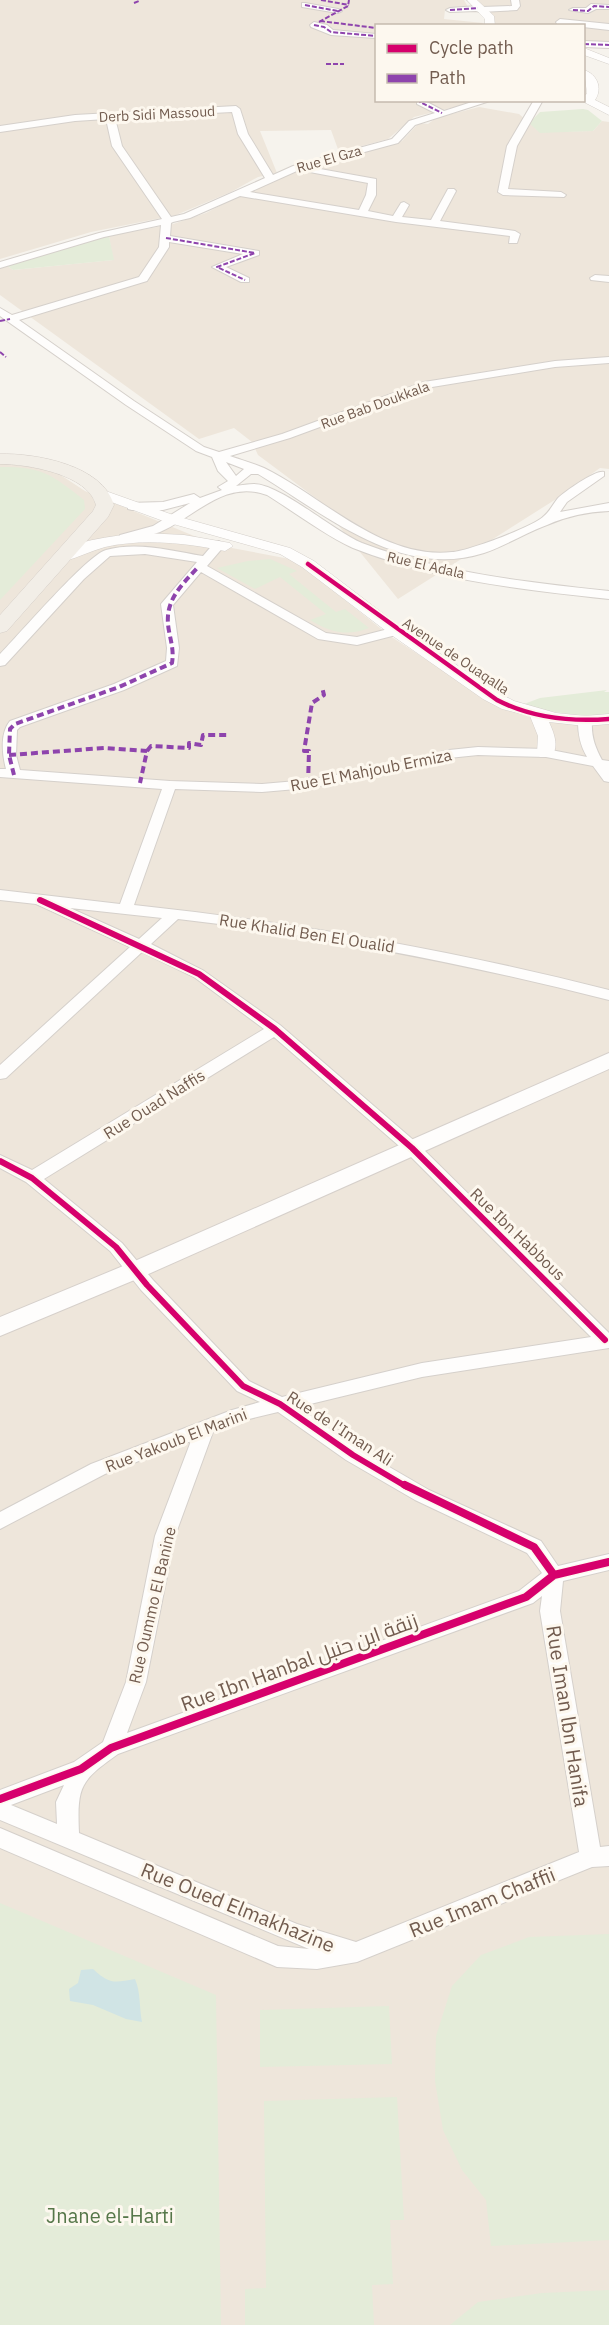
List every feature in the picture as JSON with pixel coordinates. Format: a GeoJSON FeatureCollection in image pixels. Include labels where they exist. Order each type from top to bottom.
{"type":"FeatureCollection","features":[{"type":"Feature","properties":{"kind":"main road"},"geometry":{"type":"LineString","coordinates":[[0,459],[31,459],[60,466],[100,493],[105,502],[103,511],[3,623]]}},
{"type":"Feature","properties":{"kind":"main road"},"geometry":{"type":"LineString","coordinates":[[0,1327],[136,1270],[606,1064]]}},
{"type":"Feature","properties":{"kind":"street"},"geometry":{"type":"LineString","coordinates":[[321,0],[349,5]]}},
{"type":"Feature","properties":{"kind":"street"},"geometry":{"type":"LineString","coordinates":[[450,10],[477,6],[514,8],[515,0]]}},
{"type":"Feature","properties":{"kind":"street"},"geometry":{"type":"LineString","coordinates":[[305,5],[338,11]]}},
{"type":"Feature","properties":{"kind":"street"},"geometry":{"type":"LineString","coordinates":[[477,6],[490,18],[490,24]]}},
{"type":"Feature","properties":{"kind":"street"},"geometry":{"type":"LineString","coordinates":[[573,10],[588,11],[594,6],[609,7]]}},
{"type":"Feature","properties":{"kind":"street"},"geometry":{"type":"LineString","coordinates":[[560,22],[580,24]]}},
{"type":"Feature","properties":{"kind":"street"},"geometry":{"type":"LineString","coordinates":[[314,25],[324,27],[331,32],[375,36]]}},
{"type":"Feature","properties":{"kind":"street"},"geometry":{"type":"LineString","coordinates":[[585,25],[609,27]]}},
{"type":"Feature","properties":{"kind":"street"},"geometry":{"type":"LineString","coordinates":[[585,44],[609,45]]}},
{"type":"Feature","properties":{"kind":"street"},"geometry":{"type":"LineString","coordinates":[[585,51],[608,61]]}},
{"type":"Feature","properties":{"kind":"street"},"geometry":{"type":"LineString","coordinates":[[585,71],[608,61]]}},
{"type":"Feature","properties":{"kind":"street"},"geometry":{"type":"LineString","coordinates":[[585,72],[591,79],[594,88],[592,97],[585,98]]}},
{"type":"Feature","properties":{"kind":"street"},"geometry":{"type":"LineString","coordinates":[[585,98],[609,112]]}},
{"type":"Feature","properties":{"kind":"street"},"geometry":{"type":"LineString","coordinates":[[420,102],[442,113]]}},
{"type":"Feature","properties":{"kind":"street","name":"Rue El Gza"},"geometry":{"type":"LineString","coordinates":[[2,261],[102,235],[168,221],[200,211],[296,168],[395,141],[412,123],[482,102]]}},
{"type":"Feature","properties":{"kind":"street"},"geometry":{"type":"LineString","coordinates":[[536,102],[512,146],[503,192],[561,195]]}},
{"type":"Feature","properties":{"kind":"street","name":"Derb Sidi Massoud"},"geometry":{"type":"LineString","coordinates":[[0,129],[75,118],[236,109],[243,134],[270,178]]}},
{"type":"Feature","properties":{"kind":"street"},"geometry":{"type":"LineString","coordinates":[[10,319],[143,279],[159,255],[166,238],[168,221],[117,146],[110,117]]}},
{"type":"Feature","properties":{"kind":"street"},"geometry":{"type":"LineString","coordinates":[[296,168],[373,181],[371,195],[362,214]]}},
{"type":"Feature","properties":{"kind":"street"},"geometry":{"type":"LineString","coordinates":[[434,223],[451,191]]}},
{"type":"Feature","properties":{"kind":"street"},"geometry":{"type":"LineString","coordinates":[[239,193],[396,219],[512,233],[515,234],[513,241]]}},
{"type":"Feature","properties":{"kind":"street"},"geometry":{"type":"LineString","coordinates":[[396,219],[404,205]]}},
{"type":"Feature","properties":{"kind":"street"},"geometry":{"type":"LineString","coordinates":[[166,238],[255,254],[217,267],[245,280]]}},
{"type":"Feature","properties":{"kind":"street"},"geometry":{"type":"LineString","coordinates":[[595,278],[609,279]]}},
{"type":"Feature","properties":{"kind":"street","name":"Rue El Adala"},"geometry":{"type":"LineString","coordinates":[[0,310],[168,429],[200,449],[260,471],[367,536],[419,553],[453,558],[472,553],[550,517],[574,510],[609,507]]}},
{"type":"Feature","properties":{"kind":"street","name":"Rue Bab Doukkala"},"geometry":{"type":"LineString","coordinates":[[221,456],[286,436],[424,385],[555,364],[606,359]]}},
{"type":"Feature","properties":{"kind":"street"},"geometry":{"type":"LineString","coordinates":[[221,456],[219,464],[236,482]]}},
{"type":"Feature","properties":{"kind":"street"},"geometry":{"type":"LineString","coordinates":[[132,506],[171,504],[194,498],[236,482],[248,471],[260,471]]}},
{"type":"Feature","properties":{"kind":"street"},"geometry":{"type":"LineString","coordinates":[[550,517],[563,500],[600,474]]}},
{"type":"Feature","properties":{"kind":"street"},"geometry":{"type":"LineString","coordinates":[[123,538],[152,531],[209,498],[242,488],[259,488],[279,482]]}},
{"type":"Feature","properties":{"kind":"street","name":"Rue El Adala"},"geometry":{"type":"LineString","coordinates":[[259,488],[355,544],[410,564],[524,586],[609,595]]}},
{"type":"Feature","properties":{"kind":"street","name":"Avenue de Ouaqalla"},"geometry":{"type":"LineString","coordinates":[[100,493],[171,519],[285,551],[308,564],[396,631],[495,699],[538,715],[585,721],[609,719]]}},
{"type":"Feature","properties":{"kind":"street","name":"Avenue de Ouaqalla"},"geometry":{"type":"LineString","coordinates":[[64,556],[95,544],[123,538],[179,539],[308,564]]}},
{"type":"Feature","properties":{"kind":"street"},"geometry":{"type":"LineString","coordinates":[[7,774],[10,729],[15,724],[119,687],[172,663],[174,653],[166,615],[167,604],[219,545]]}},
{"type":"Feature","properties":{"kind":"street"},"geometry":{"type":"LineString","coordinates":[[0,662],[80,576],[108,553],[146,550],[202,563],[306,629],[323,636],[357,641],[396,631]]}},
{"type":"Feature","properties":{"kind":"street"},"geometry":{"type":"LineString","coordinates":[[538,715],[547,736],[546,753]]}},
{"type":"Feature","properties":{"kind":"street"},"geometry":{"type":"LineString","coordinates":[[585,721],[585,741],[603,763],[609,778]]}},
{"type":"Feature","properties":{"kind":"street","name":"Rue El Mahjoub Ermiza"},"geometry":{"type":"LineString","coordinates":[[7,774],[242,789],[286,787],[379,771],[450,754],[488,750],[546,753],[603,763]]}},
{"type":"Feature","properties":{"kind":"street"},"geometry":{"type":"LineString","coordinates":[[125,909],[170,785]]}},
{"type":"Feature","properties":{"kind":"street","name":"Rue Khalid Ben El Oualid"},"geometry":{"type":"LineString","coordinates":[[0,896],[176,913],[362,940],[534,976],[609,995]]}},
{"type":"Feature","properties":{"kind":"street","name":"Rue Ibn Habbous"},"geometry":{"type":"LineString","coordinates":[[40,900],[198,974],[275,1029],[412,1148],[607,1341]]}},
{"type":"Feature","properties":{"kind":"street"},"geometry":{"type":"LineString","coordinates":[[0,1074],[176,913]]}},
{"type":"Feature","properties":{"kind":"street","name":"Rue Ouad Naffis"},"geometry":{"type":"LineString","coordinates":[[32,1178],[275,1029]]}},
{"type":"Feature","properties":{"kind":"street","name":"Rue de l'Iman Ali"},"geometry":{"type":"LineString","coordinates":[[0,1161],[32,1178],[116,1247],[147,1285],[243,1386],[280,1404],[352,1455],[422,1495],[534,1547],[554,1575]]}},
{"type":"Feature","properties":{"kind":"street","name":"Rue Yakoub El Marini"},"geometry":{"type":"LineString","coordinates":[[0,1521],[98,1469],[238,1415],[422,1370],[607,1341]]}},
{"type":"Feature","properties":{"kind":"street","name":"Rue Oummo El Banine"},"geometry":{"type":"LineString","coordinates":[[111,1748],[136,1682],[165,1536],[205,1428]]}},
{"type":"Feature","properties":{"kind":"street","name":"Rue Ibn Hanbal زنقة ابن حنبل"},"geometry":{"type":"LineString","coordinates":[[0,1799],[81,1769],[111,1748],[526,1597],[554,1575],[609,1562]]}},
{"type":"Feature","properties":{"kind":"street","name":"Rue Iman lbn Hanifa"},"geometry":{"type":"LineString","coordinates":[[554,1575],[550,1611],[600,1856]]}},
{"type":"Feature","properties":{"kind":"street"},"geometry":{"type":"LineString","coordinates":[[68,1838],[67,1802],[81,1769]]}},
{"type":"Feature","properties":{"kind":"street","name":"Rue Oued Elmakhazine"},"geometry":{"type":"LineString","coordinates":[[0,1810],[295,1934],[357,1952]]}},
{"type":"Feature","properties":{"kind":"street","name":"Rue Oued Elmakhazine"},"geometry":{"type":"LineString","coordinates":[[0,1838],[277,1956],[320,1960],[357,1952]]}},
{"type":"Feature","properties":{"kind":"street","name":"Rue Imam Chaffii"},"geometry":{"type":"LineString","coordinates":[[357,1952],[600,1856]]}},
{"type":"Feature","properties":{"kind":"shaded area"},"geometry":{"type":"Polygon","coordinates":[[[0,0],[464,0],[468,7],[445,10],[444,19],[483,23],[375,24],[375,102],[475,102],[414,117],[388,139],[339,152],[331,130],[260,131],[277,173],[258,177],[231,192],[176,215],[91,232],[0,259],[0,0]]]}},
{"type":"Feature","properties":{"kind":"shaded area"},"geometry":{"type":"Polygon","coordinates":[[[475,0],[609,0],[609,44],[585,43],[585,24],[488,24],[475,0]]]}},
{"type":"Feature","properties":{"kind":"shaded area"},"geometry":{"type":"Polygon","coordinates":[[[479,107],[519,114],[540,132],[593,131],[602,121],[609,122],[609,469],[600,468],[553,501],[398,599],[317,499],[258,455],[252,442],[234,428],[199,439],[0,295],[0,267],[6,265],[13,270],[113,260],[109,236],[173,224],[206,213],[262,184],[302,169],[402,141],[419,123],[428,124],[436,118],[479,107]]]}},
{"type":"Feature","properties":{"kind":"shaded area"},"geometry":{"type":"Polygon","coordinates":[[[0,463],[22,463],[56,472],[85,491],[216,545],[295,560],[390,636],[490,701],[513,710],[609,721],[609,2325],[0,2325],[0,463]]]}},
{"type":"Feature","properties":{"kind":"shaded area"},"geometry":{"type":"Polygon","coordinates":[[[93,1969],[112,1981],[135,1979],[142,2022],[126,2019],[93,2005],[70,2001],[69,1989],[78,1983],[81,1970],[93,1969]]]}},
{"type":"Feature","properties":{"kind":"green space"},"geometry":{"type":"Polygon","coordinates":[[[588,110],[602,121],[593,131],[540,133],[529,123],[540,112],[588,110]]]}},
{"type":"Feature","properties":{"kind":"green space"},"geometry":{"type":"Polygon","coordinates":[[[109,236],[114,260],[13,270],[6,265],[109,236]]]}},
{"type":"Feature","properties":{"kind":"green space"},"geometry":{"type":"Polygon","coordinates":[[[0,467],[27,468],[46,474],[84,500],[85,509],[0,600],[0,467]]]}},
{"type":"Feature","properties":{"kind":"green space"},"geometry":{"type":"Polygon","coordinates":[[[270,559],[297,571],[289,574],[336,612],[345,609],[369,628],[346,633],[325,628],[310,620],[326,614],[280,577],[255,589],[217,568],[270,559]]]}},
{"type":"Feature","properties":{"kind":"green space"},"geometry":{"type":"Polygon","coordinates":[[[607,690],[604,692],[609,692],[609,715],[566,714],[524,704],[540,698],[607,690]]]}},
{"type":"Feature","properties":{"kind":"green space","name":"Jnane el-Harti"},"geometry":{"type":"Polygon","coordinates":[[[0,1903],[216,1995],[221,2325],[0,2325],[0,1903]]]}},
{"type":"Feature","properties":{"kind":"green space"},"geometry":{"type":"Polygon","coordinates":[[[609,1934],[609,2240],[491,2246],[486,2200],[462,2170],[443,2130],[435,2081],[436,2036],[452,1986],[481,1955],[529,1937],[609,1934]]]}},
{"type":"Feature","properties":{"kind":"green space"},"geometry":{"type":"Polygon","coordinates":[[[389,2006],[392,2064],[260,2067],[260,2010],[389,2006]]]}},
{"type":"Feature","properties":{"kind":"green space"},"geometry":{"type":"Polygon","coordinates":[[[397,2097],[404,2220],[390,2220],[393,2284],[372,2285],[374,2325],[245,2325],[245,2289],[266,2288],[264,2101],[397,2097]]]}},
{"type":"Feature","properties":{"kind":"green space"},"geometry":{"type":"Polygon","coordinates":[[[609,2290],[609,2325],[450,2325],[478,2302],[542,2293],[609,2290]]]}},
{"type":"Feature","properties":{"kind":"marked path"},"geometry":{"type":"LineString","coordinates":[[321,0],[349,5]]}},
{"type":"Feature","properties":{"kind":"marked path"},"geometry":{"type":"LineString","coordinates":[[319,22],[348,6],[349,0]]}},
{"type":"Feature","properties":{"kind":"marked path"},"geometry":{"type":"LineString","coordinates":[[134,3],[139,1]]}},
{"type":"Feature","properties":{"kind":"marked path"},"geometry":{"type":"LineString","coordinates":[[305,5],[338,11]]}},
{"type":"Feature","properties":{"kind":"marked path"},"geometry":{"type":"LineString","coordinates":[[573,10],[588,11],[594,6],[609,7]]}},
{"type":"Feature","properties":{"kind":"marked path"},"geometry":{"type":"LineString","coordinates":[[450,10],[478,8]]}},
{"type":"Feature","properties":{"kind":"marked path"},"geometry":{"type":"LineString","coordinates":[[320,21],[375,28]]}},
{"type":"Feature","properties":{"kind":"marked path"},"geometry":{"type":"LineString","coordinates":[[314,25],[324,27],[331,32],[375,36]]}},
{"type":"Feature","properties":{"kind":"marked path"},"geometry":{"type":"LineString","coordinates":[[585,44],[609,45]]}},
{"type":"Feature","properties":{"kind":"marked path"},"geometry":{"type":"LineString","coordinates":[[326,64],[344,64]]}},
{"type":"Feature","properties":{"kind":"marked path"},"geometry":{"type":"LineString","coordinates":[[420,102],[442,113]]}},
{"type":"Feature","properties":{"kind":"marked path"},"geometry":{"type":"LineString","coordinates":[[166,238],[255,253],[217,267],[245,280]]}},
{"type":"Feature","properties":{"kind":"marked path"},"geometry":{"type":"LineString","coordinates":[[0,321],[10,319]]}},
{"type":"Feature","properties":{"kind":"marked path"},"geometry":{"type":"LineString","coordinates":[[0,352],[6,357]]}},
{"type":"Feature","properties":{"kind":"marked path"},"geometry":{"type":"LineString","coordinates":[[14,775],[9,755],[10,729],[15,724],[119,687],[172,663],[173,650],[167,619],[170,602],[199,566]]}},
{"type":"Feature","properties":{"kind":"marked path"},"geometry":{"type":"LineString","coordinates":[[308,784],[309,751],[304,751],[312,703],[324,695],[322,687]]}},
{"type":"Feature","properties":{"kind":"marked path"},"geometry":{"type":"LineString","coordinates":[[147,751],[151,746],[189,748],[189,743],[201,745],[203,735],[227,735]]}},
{"type":"Feature","properties":{"kind":"marked path"},"geometry":{"type":"LineString","coordinates":[[9,755],[104,748],[147,751],[140,783]]}},
{"type":"Feature","properties":{"kind":"cycle path"},"geometry":{"type":"LineString","coordinates":[[308,564],[413,642],[497,700],[526,712],[549,717],[573,720],[609,719]]}},
{"type":"Feature","properties":{"kind":"cycle path"},"geometry":{"type":"LineString","coordinates":[[40,900],[199,974],[275,1029],[412,1148],[605,1340]]}},
{"type":"Feature","properties":{"kind":"cycle path"},"geometry":{"type":"LineString","coordinates":[[0,1161],[32,1178],[116,1247],[147,1285],[243,1386],[280,1404],[353,1455],[422,1495],[534,1547],[554,1575]]}},
{"type":"Feature","properties":{"kind":"cycle path"},"geometry":{"type":"LineString","coordinates":[[0,1799],[81,1769],[111,1748],[526,1597],[554,1575],[609,1562]]}}]}
